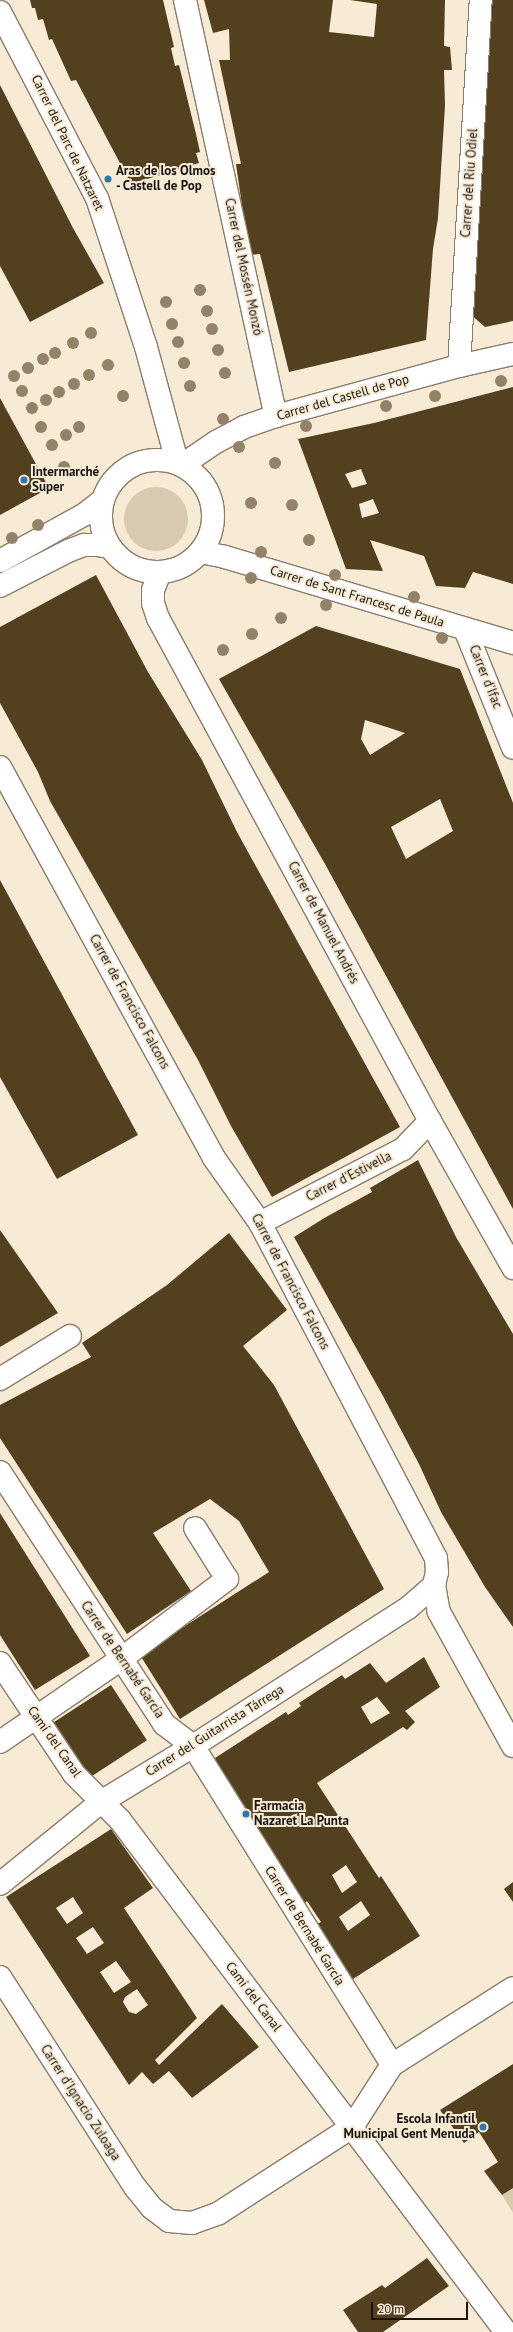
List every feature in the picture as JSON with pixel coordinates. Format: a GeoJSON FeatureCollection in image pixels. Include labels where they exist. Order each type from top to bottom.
{"type":"FeatureCollection","features":[{"type":"Feature","properties":{"kind":"street","name":"Carrer del Mossén Monzó"},"geometry":{"type":"LineString","coordinates":[[185,0],[276,416]]}},
{"type":"Feature","properties":{"kind":"street","name":"Carrer del Riu Odiel"},"geometry":{"type":"LineString","coordinates":[[459,366],[481,0]]}},
{"type":"Feature","properties":{"kind":"street","name":"Carrer del Parc de Natzaret"},"geometry":{"type":"LineString","coordinates":[[0,12],[97,198],[146,347],[179,464]]}},
{"type":"Feature","properties":{"kind":"street","name":"Carrer del Castell de Pop"},"geometry":{"type":"LineString","coordinates":[[179,464],[244,427],[276,416],[459,366],[513,354]]}},
{"type":"Feature","properties":{"kind":"street"},"geometry":{"type":"LineString","coordinates":[[164,460],[179,464],[194,473],[204,484],[211,498],[214,515],[211,533],[200,552],[191,560],[176,568],[160,572],[141,570],[124,561],[110,547],[103,532],[101,516],[103,500],[108,487],[117,476],[128,467],[145,461],[164,460]]}},
{"type":"Feature","properties":{"kind":"street"},"geometry":{"type":"LineString","coordinates":[[0,561],[86,514],[103,500]]}},
{"type":"Feature","properties":{"kind":"street"},"geometry":{"type":"LineString","coordinates":[[0,586],[68,551],[84,546],[97,545],[110,547]]}},
{"type":"Feature","properties":{"kind":"street","name":"Carrer de Sant Francesc de Paula"},"geometry":{"type":"LineString","coordinates":[[200,552],[225,557],[513,643]]}},
{"type":"Feature","properties":{"kind":"street","name":"Carrer de Manuel Andrés"},"geometry":{"type":"LineString","coordinates":[[160,572],[153,590],[153,603],[158,618],[430,1121],[513,1268]]}},
{"type":"Feature","properties":{"kind":"street","name":"Carrer d'Ifac"},"geometry":{"type":"LineString","coordinates":[[465,629],[513,748]]}},
{"type":"Feature","properties":{"kind":"street","name":"Carrer de Francisco Falcons"},"geometry":{"type":"LineString","coordinates":[[0,767],[214,1158],[260,1223],[436,1558],[437,1572],[434,1585],[439,1612],[513,1746]]}},
{"type":"Feature","properties":{"kind":"street","name":"Carrer d'Estivella"},"geometry":{"type":"LineString","coordinates":[[260,1223],[403,1149],[430,1121]]}},
{"type":"Feature","properties":{"kind":"street"},"geometry":{"type":"LineString","coordinates":[[0,1379],[70,1336]]}},
{"type":"Feature","properties":{"kind":"street","name":"Carrer de Bernabé García"},"geometry":{"type":"LineString","coordinates":[[0,1472],[164,1724],[193,1746],[392,2065]]}},
{"type":"Feature","properties":{"kind":"street"},"geometry":{"type":"LineString","coordinates":[[0,1742],[121,1659],[227,1579],[194,1528]]}},
{"type":"Feature","properties":{"kind":"street","name":"Carrer del Guitarrista Tárrega"},"geometry":{"type":"LineString","coordinates":[[0,1884],[101,1802],[193,1746],[408,1608],[434,1585]]}},
{"type":"Feature","properties":{"kind":"street","name":"Camí del Canal"},"geometry":{"type":"LineString","coordinates":[[0,1663],[74,1774],[120,1820],[506,2332]]}},
{"type":"Feature","properties":{"kind":"street","name":"Carrer d'Ignacio Zuloaga"},"geometry":{"type":"LineString","coordinates":[[0,1977],[135,2187],[152,2208],[169,2221],[192,2223],[219,2213],[352,2127]]}},
{"type":"Feature","properties":{"kind":"street"},"geometry":{"type":"LineString","coordinates":[[352,2127],[392,2065],[513,1988]]}},
{"type":"Feature","properties":{"kind":"shaded area"},"geometry":{"type":"Polygon","coordinates":[[[150,487],[162,487],[179,496],[186,507],[188,519],[186,531],[179,542],[162,551],[150,551],[138,546],[129,537],[124,525],[124,513],[129,501],[138,492],[150,487]]]}},
{"type":"Feature","properties":{"kind":"shaded area"},"geometry":{"type":"Polygon","coordinates":[[[513,2188],[513,2213],[502,2195],[513,2188]]]}},
{"type":"Feature","properties":{"kind":"building"},"geometry":{"type":"Polygon","coordinates":[[[30,0],[163,0],[174,47],[171,48],[175,66],[179,65],[200,152],[196,153],[199,163],[131,184],[76,80],[71,81],[52,39],[49,40],[43,19],[38,20],[35,8],[32,8],[30,0]]]}},
{"type":"Feature","properties":{"kind":"building"},"geometry":{"type":"Polygon","coordinates":[[[204,0],[333,0],[329,32],[374,37],[377,4],[350,0],[445,0],[444,46],[450,47],[452,70],[444,70],[445,106],[438,218],[433,249],[426,340],[289,372],[260,254],[250,255],[246,233],[236,164],[241,164],[219,60],[230,60],[229,29],[213,33],[204,0]]]}},
{"type":"Feature","properties":{"kind":"building"},"geometry":{"type":"Polygon","coordinates":[[[487,0],[513,0],[513,321],[485,327],[469,313],[487,0]]]}},
{"type":"Feature","properties":{"kind":"building"},"geometry":{"type":"Polygon","coordinates":[[[0,85],[73,228],[104,283],[30,322],[0,266],[0,85]]]}},
{"type":"Feature","properties":{"kind":"building"},"geometry":{"type":"Polygon","coordinates":[[[513,387],[513,584],[473,572],[465,588],[436,586],[424,556],[370,540],[383,571],[346,569],[298,439],[374,423],[513,387]],[[361,469],[345,474],[352,488],[367,484],[361,469]],[[373,499],[359,504],[362,518],[379,513],[373,499]]]}},
{"type":"Feature","properties":{"kind":"building"},"geometry":{"type":"Polygon","coordinates":[[[0,398],[49,488],[0,515],[0,398]]]}},
{"type":"Feature","properties":{"kind":"building"},"geometry":{"type":"Polygon","coordinates":[[[96,575],[148,672],[202,760],[237,832],[400,1127],[272,1197],[231,1126],[198,1060],[50,801],[38,772],[0,703],[0,627],[96,575]]]}},
{"type":"Feature","properties":{"kind":"building"},"geometry":{"type":"Polygon","coordinates":[[[316,626],[460,669],[513,803],[513,1209],[325,864],[219,679],[316,626]],[[365,720],[361,739],[370,755],[405,733],[365,720]],[[440,799],[391,827],[406,859],[453,831],[440,799]]]}},
{"type":"Feature","properties":{"kind":"building"},"geometry":{"type":"Polygon","coordinates":[[[0,880],[138,1135],[57,1179],[0,1077],[0,880]]]}},
{"type":"Feature","properties":{"kind":"building"},"geometry":{"type":"Polygon","coordinates":[[[418,1160],[456,1237],[513,1334],[513,1627],[485,1587],[441,1512],[419,1464],[383,1396],[294,1237],[326,1217],[372,1192],[370,1188],[418,1160]]]}},
{"type":"Feature","properties":{"kind":"building"},"geometry":{"type":"Polygon","coordinates":[[[0,1230],[58,1313],[0,1347],[0,1230]]]}},
{"type":"Feature","properties":{"kind":"building"},"geometry":{"type":"Polygon","coordinates":[[[229,1233],[287,1310],[243,1346],[274,1385],[384,1589],[180,1719],[140,1655],[269,1572],[239,1521],[210,1499],[153,1533],[191,1591],[127,1634],[0,1438],[0,1405],[91,1357],[82,1343],[167,1285],[229,1233]]]}},
{"type":"Feature","properties":{"kind":"building"},"geometry":{"type":"Polygon","coordinates":[[[0,1513],[90,1656],[35,1690],[0,1635],[0,1513]]]}},
{"type":"Feature","properties":{"kind":"building"},"geometry":{"type":"Polygon","coordinates":[[[424,1657],[440,1687],[405,1711],[415,1722],[407,1730],[403,1727],[317,1783],[379,1878],[381,1876],[420,1936],[353,1979],[317,1924],[321,1922],[307,1901],[305,1903],[212,1760],[286,1712],[288,1715],[301,1706],[299,1703],[342,1675],[345,1679],[370,1663],[386,1683],[424,1657]],[[377,1697],[361,1707],[371,1724],[390,1713],[377,1697]],[[346,1865],[332,1875],[342,1893],[357,1882],[346,1865]],[[361,1901],[339,1917],[348,1931],[370,1915],[361,1901]]]}},
{"type":"Feature","properties":{"kind":"building"},"geometry":{"type":"Polygon","coordinates":[[[111,1685],[147,1740],[87,1779],[51,1724],[111,1685]]]}},
{"type":"Feature","properties":{"kind":"building"},"geometry":{"type":"Polygon","coordinates":[[[111,1829],[153,1888],[124,1908],[197,2018],[155,2060],[159,2065],[222,2004],[259,2047],[192,2098],[169,2071],[153,2084],[142,2072],[129,2085],[6,1897],[111,1829]],[[73,1897],[56,1908],[67,1924],[83,1913],[73,1897]],[[93,1927],[76,1938],[87,1954],[104,1943],[93,1927]],[[116,1961],[100,1972],[114,1993],[131,1982],[116,1961]],[[137,1989],[125,1997],[123,2002],[129,2012],[136,2014],[148,2005],[137,1989]]]}},
{"type":"Feature","properties":{"kind":"building"},"geometry":{"type":"Polygon","coordinates":[[[513,1882],[513,1902],[504,1889],[513,1882]]]}},
{"type":"Feature","properties":{"kind":"building","name":"Escola Infantil Municipal Gent Menuda"},"geometry":{"type":"Polygon","coordinates":[[[513,2064],[513,2188],[502,2195],[484,2171],[498,2162],[479,2132],[464,2143],[440,2110],[513,2064]]]}},
{"type":"Feature","properties":{"kind":"building"},"geometry":{"type":"Polygon","coordinates":[[[427,2258],[449,2286],[383,2332],[358,2332],[343,2310],[382,2285],[385,2288],[427,2258]]]}},
{"type":"Feature","properties":{"kind":"place","name":"Aras de los Olmos - Castell de Pop"},"geometry":{"type":"Point","coordinates":[108,179]}},
{"type":"Feature","properties":{"kind":"place","name":"Intermarché Super"},"geometry":{"type":"Point","coordinates":[24,480]}},
{"type":"Feature","properties":{"kind":"place","name":"Farmacia Nazaret La Punta"},"geometry":{"type":"Point","coordinates":[246,1814]}},
{"type":"Feature","properties":{"kind":"place","name":"Escola Infantil Municipal Gent Menuda"},"geometry":{"type":"Point","coordinates":[483,2127]}}]}
